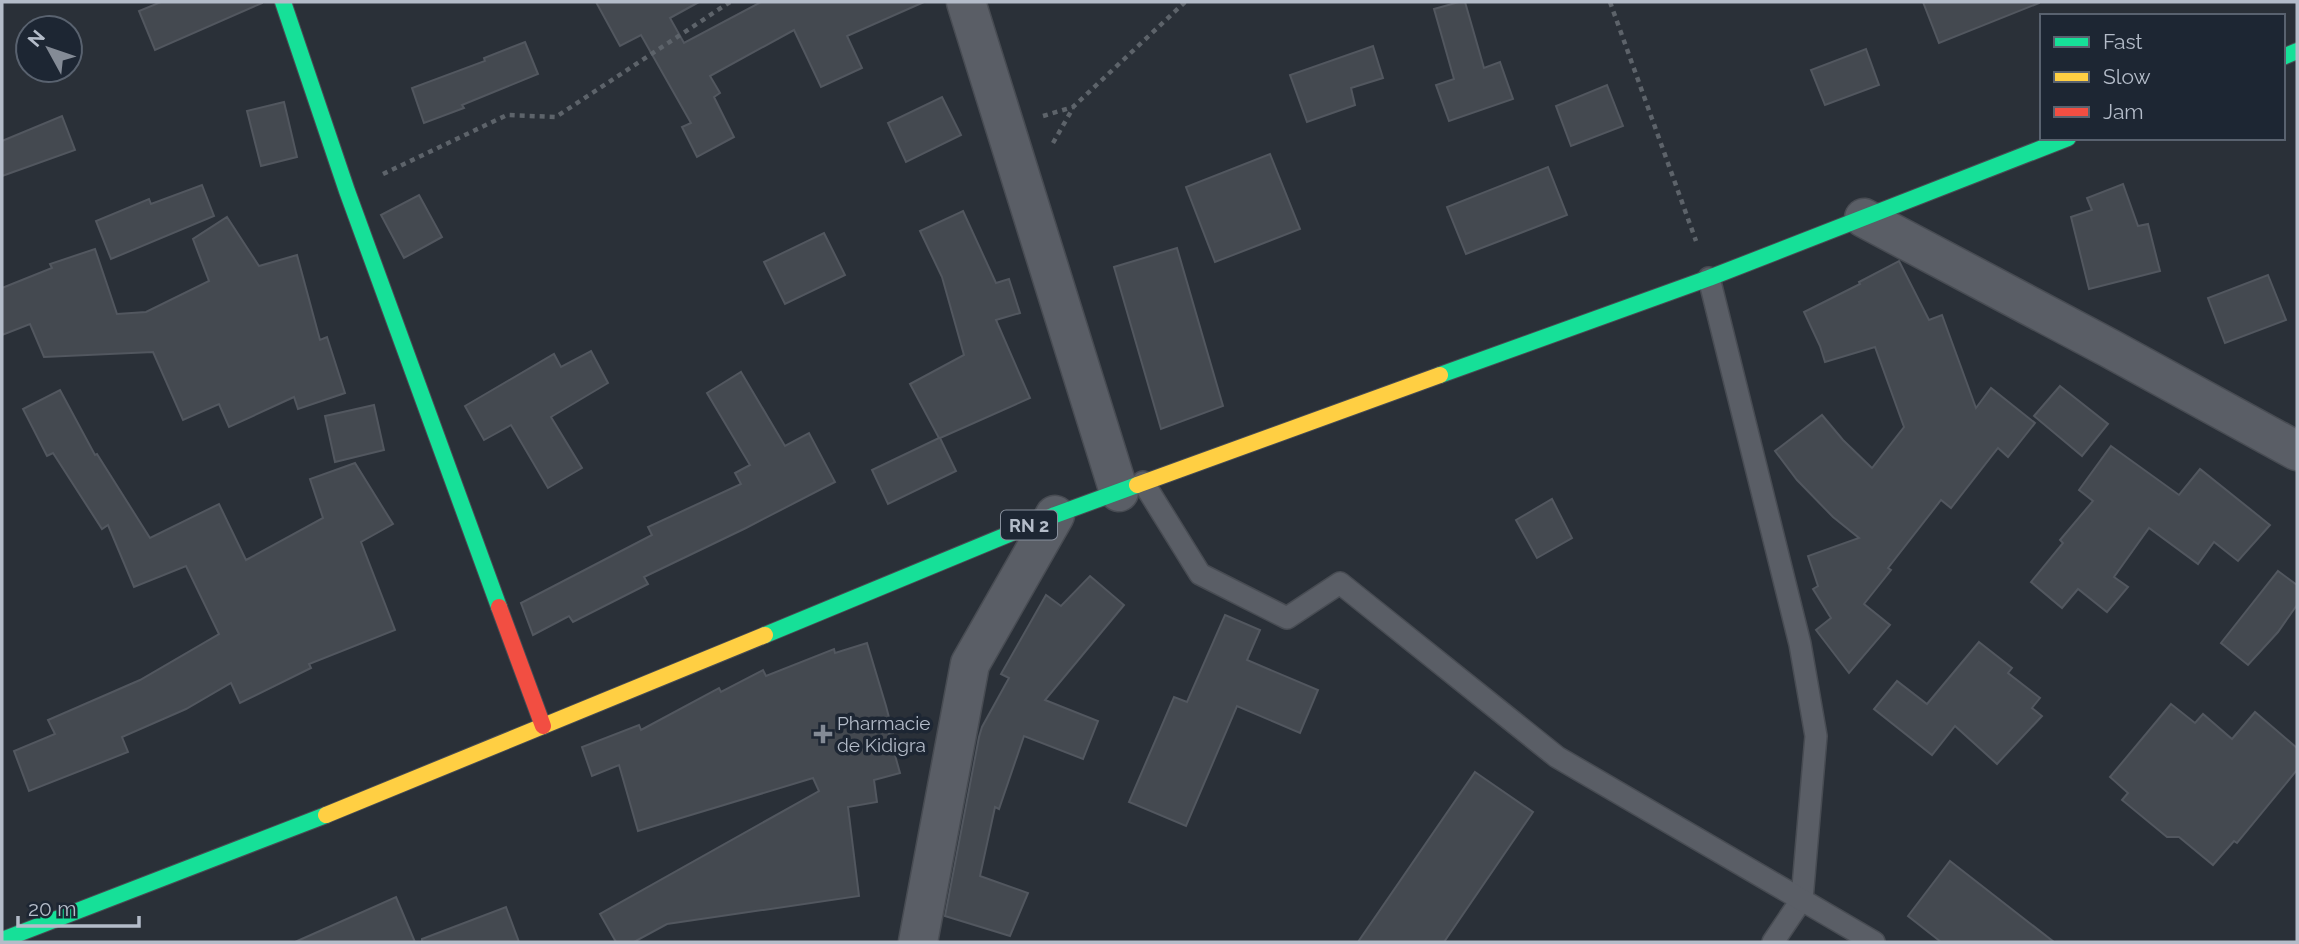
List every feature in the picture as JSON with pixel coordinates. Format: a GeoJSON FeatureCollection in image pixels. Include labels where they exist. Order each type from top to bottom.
{"type":"FeatureCollection","features":[{"type":"Feature","properties":{"kind":"main road"},"geometry":{"type":"LineString","coordinates":[[283,2],[347,191],[543,726]]}},
{"type":"Feature","properties":{"kind":"main road","name":"RN 2"},"geometry":{"type":"LineString","coordinates":[[2,940],[315,820],[1055,515],[1709,278],[2063,140]]}},
{"type":"Feature","properties":{"kind":"street"},"geometry":{"type":"LineString","coordinates":[[966,2],[1005,126],[1131,487]]}},
{"type":"Feature","properties":{"kind":"street"},"geometry":{"type":"LineString","coordinates":[[1864,218],[2297,451]]}},
{"type":"Feature","properties":{"kind":"street"},"geometry":{"type":"LineString","coordinates":[[918,942],[970,664],[1055,515]]}},
{"type":"Feature","properties":{"kind":"lane"},"geometry":{"type":"LineString","coordinates":[[1709,278],[1800,645],[1816,736],[1802,899],[1773,942]]}},
{"type":"Feature","properties":{"kind":"lane"},"geometry":{"type":"LineString","coordinates":[[1131,487],[1200,574],[1287,618],[1340,583],[1557,757],[1874,942]]}},
{"type":"Feature","properties":{"kind":"path"},"geometry":{"type":"LineString","coordinates":[[347,191],[507,115],[556,117],[730,2]]}},
{"type":"Feature","properties":{"kind":"path"},"geometry":{"type":"LineString","coordinates":[[1005,126],[1073,107],[1185,2]]}},
{"type":"Feature","properties":{"kind":"path"},"geometry":{"type":"LineString","coordinates":[[1610,2],[1709,278]]}},
{"type":"Feature","properties":{"kind":"building"},"geometry":{"type":"Polygon","coordinates":[[[161,2],[262,3],[155,50],[139,11],[161,2]]]}},
{"type":"Feature","properties":{"kind":"building"},"geometry":{"type":"Polygon","coordinates":[[[596,2],[699,2],[670,18],[684,43],[761,2],[924,2],[847,36],[862,68],[821,87],[794,30],[710,76],[720,93],[714,97],[734,137],[697,157],[682,127],[691,123],[641,35],[620,46],[596,2]]]}},
{"type":"Feature","properties":{"kind":"building"},"geometry":{"type":"Polygon","coordinates":[[[1465,2],[1484,68],[1500,62],[1513,99],[1449,121],[1436,85],[1454,79],[1434,9],[1465,2]]]}},
{"type":"Feature","properties":{"kind":"building"},"geometry":{"type":"Polygon","coordinates":[[[1923,2],[2039,2],[2039,3],[1939,43],[1923,2]]]}},
{"type":"Feature","properties":{"kind":"building"},"geometry":{"type":"Polygon","coordinates":[[[525,42],[538,74],[424,123],[412,88],[485,61],[484,58],[525,42]]]}},
{"type":"Feature","properties":{"kind":"building"},"geometry":{"type":"Polygon","coordinates":[[[1373,46],[1383,78],[1351,88],[1355,105],[1307,122],[1290,75],[1373,46]]]}},
{"type":"Feature","properties":{"kind":"building"},"geometry":{"type":"Polygon","coordinates":[[[1866,49],[1879,85],[1825,105],[1811,70],[1866,49]]]}},
{"type":"Feature","properties":{"kind":"building"},"geometry":{"type":"Polygon","coordinates":[[[1607,85],[1623,126],[1571,146],[1556,106],[1607,85]]]}},
{"type":"Feature","properties":{"kind":"building"},"geometry":{"type":"Polygon","coordinates":[[[942,97],[961,135],[906,162],[888,123],[942,97]]]}},
{"type":"Feature","properties":{"kind":"building"},"geometry":{"type":"Polygon","coordinates":[[[284,102],[297,157],[261,166],[247,111],[284,102]]]}},
{"type":"Feature","properties":{"kind":"building"},"geometry":{"type":"Polygon","coordinates":[[[62,116],[75,150],[2,176],[2,141],[62,116]]]}},
{"type":"Feature","properties":{"kind":"building"},"geometry":{"type":"Polygon","coordinates":[[[1270,154],[1300,229],[1215,262],[1186,187],[1270,154]]]}},
{"type":"Feature","properties":{"kind":"building"},"geometry":{"type":"Polygon","coordinates":[[[1548,167],[1567,215],[1466,254],[1447,207],[1548,167]]]}},
{"type":"Feature","properties":{"kind":"building"},"geometry":{"type":"Polygon","coordinates":[[[2123,184],[2138,226],[2148,224],[2160,271],[2089,289],[2071,217],[2092,210],[2087,198],[2123,184]]]}},
{"type":"Feature","properties":{"kind":"building"},"geometry":{"type":"Polygon","coordinates":[[[202,185],[214,216],[111,259],[96,221],[149,199],[151,204],[202,185]]]}},
{"type":"Feature","properties":{"kind":"building"},"geometry":{"type":"Polygon","coordinates":[[[419,195],[442,237],[404,258],[381,215],[419,195]]]}},
{"type":"Feature","properties":{"kind":"building"},"geometry":{"type":"Polygon","coordinates":[[[963,211],[996,283],[1009,279],[1020,313],[996,320],[1030,398],[940,438],[956,471],[888,504],[872,470],[939,438],[910,384],[964,355],[942,277],[920,231],[963,211]]]}},
{"type":"Feature","properties":{"kind":"building"},"geometry":{"type":"Polygon","coordinates":[[[227,217],[259,266],[297,255],[320,340],[327,337],[345,393],[298,409],[294,397],[229,427],[219,404],[183,420],[153,352],[44,357],[30,324],[2,335],[2,288],[52,268],[50,264],[95,249],[117,314],[146,312],[209,281],[193,239],[227,217]]]}},
{"type":"Feature","properties":{"kind":"building"},"geometry":{"type":"Polygon","coordinates":[[[824,233],[845,275],[785,304],[764,262],[824,233]]]}},
{"type":"Feature","properties":{"kind":"building"},"geometry":{"type":"Polygon","coordinates":[[[1177,248],[1223,406],[1161,429],[1114,267],[1177,248]]]}},
{"type":"Feature","properties":{"kind":"building"},"geometry":{"type":"Polygon","coordinates":[[[1899,261],[1929,320],[1942,315],[1976,408],[1991,388],[2035,423],[2008,457],[1998,448],[1951,508],[1941,500],[1888,568],[1891,570],[1864,604],[1890,625],[1849,673],[1816,630],[1831,618],[1813,589],[1818,586],[1808,556],[1859,538],[1833,517],[1797,480],[1775,451],[1822,415],[1872,468],[1904,427],[1875,347],[1825,362],[1804,312],[1899,261]]]}},
{"type":"Feature","properties":{"kind":"building"},"geometry":{"type":"Polygon","coordinates":[[[2268,275],[2286,320],[2225,343],[2208,298],[2268,275]]]}},
{"type":"Feature","properties":{"kind":"building"},"geometry":{"type":"Polygon","coordinates":[[[591,351],[608,383],[551,417],[582,468],[548,488],[511,425],[484,440],[465,406],[554,354],[561,367],[591,351]]]}},
{"type":"Feature","properties":{"kind":"building"},"geometry":{"type":"Polygon","coordinates":[[[741,372],[785,446],[809,433],[835,482],[644,577],[648,584],[573,622],[569,616],[533,635],[521,603],[652,535],[648,527],[741,484],[735,473],[750,465],[707,393],[741,372]]]}},
{"type":"Feature","properties":{"kind":"building"},"geometry":{"type":"Polygon","coordinates":[[[2060,386],[2108,424],[2082,456],[2034,416],[2060,386]]]}},
{"type":"Feature","properties":{"kind":"building"},"geometry":{"type":"Polygon","coordinates":[[[60,390],[95,455],[97,454],[150,538],[219,504],[246,560],[323,518],[310,479],[355,463],[393,524],[361,542],[395,630],[309,664],[311,668],[240,703],[231,683],[186,709],[122,737],[128,752],[29,791],[14,751],[55,734],[48,720],[140,680],[219,634],[186,566],[134,587],[108,525],[102,529],[53,453],[47,456],[23,409],[60,390]]]}},
{"type":"Feature","properties":{"kind":"building"},"geometry":{"type":"Polygon","coordinates":[[[374,405],[384,450],[335,462],[325,416],[374,405]]]}},
{"type":"Feature","properties":{"kind":"building"},"geometry":{"type":"Polygon","coordinates":[[[2111,446],[2179,495],[2200,469],[2270,525],[2238,561],[2214,542],[2198,564],[2149,528],[2114,577],[2128,587],[2107,612],[2078,589],[2062,608],[2031,582],[2063,543],[2060,540],[2093,501],[2079,490],[2111,446]]]}},
{"type":"Feature","properties":{"kind":"building"},"geometry":{"type":"Polygon","coordinates":[[[1552,499],[1572,538],[1537,558],[1516,520],[1552,499]]]}},
{"type":"Feature","properties":{"kind":"building"},"geometry":{"type":"Polygon","coordinates":[[[2278,571],[2297,585],[2297,605],[2278,632],[2248,665],[2221,643],[2278,571]]]}},
{"type":"Feature","properties":{"kind":"building"},"geometry":{"type":"Polygon","coordinates":[[[1090,576],[1124,605],[1045,700],[1098,721],[1083,759],[1024,736],[999,809],[995,807],[980,876],[1028,893],[1010,936],[945,916],[979,737],[1009,678],[1001,674],[1046,595],[1061,606],[1090,576]]]}},
{"type":"Feature","properties":{"kind":"building"},"geometry":{"type":"Polygon","coordinates":[[[1225,615],[1260,630],[1247,660],[1318,690],[1300,733],[1237,706],[1186,826],[1129,802],[1174,697],[1187,702],[1225,615]]]}},
{"type":"Feature","properties":{"kind":"building"},"geometry":{"type":"Polygon","coordinates":[[[1979,642],[2012,668],[2008,673],[2040,698],[2032,708],[2042,716],[1997,764],[1955,726],[1932,755],[1874,709],[1897,681],[1927,704],[1979,642]]]}},
{"type":"Feature","properties":{"kind":"building"},"geometry":{"type":"Polygon","coordinates":[[[867,643],[893,733],[889,734],[900,773],[874,780],[877,802],[848,807],[859,896],[667,924],[634,942],[616,942],[600,914],[819,791],[813,778],[638,831],[619,765],[592,776],[582,747],[639,725],[641,730],[719,688],[721,692],[763,670],[766,676],[834,649],[835,653],[867,643]]]}},
{"type":"Feature","properties":{"kind":"building"},"geometry":{"type":"Polygon","coordinates":[[[2171,704],[2195,723],[2203,714],[2232,739],[2255,712],[2297,748],[2297,770],[2237,843],[2234,841],[2213,865],[2179,837],[2167,837],[2122,800],[2128,793],[2110,777],[2171,704]]]}},
{"type":"Feature","properties":{"kind":"building"},"geometry":{"type":"Polygon","coordinates":[[[1475,772],[1533,812],[1444,942],[1358,942],[1475,772]]]}},
{"type":"Feature","properties":{"kind":"building"},"geometry":{"type":"Polygon","coordinates":[[[1950,861],[2054,942],[1941,942],[1908,916],[1950,861]]]}},
{"type":"Feature","properties":{"kind":"building"},"geometry":{"type":"Polygon","coordinates":[[[396,897],[415,942],[295,942],[396,897]]]}},
{"type":"Feature","properties":{"kind":"building"},"geometry":{"type":"Polygon","coordinates":[[[506,907],[519,942],[422,942],[422,939],[506,907]]]}},
{"type":"Feature","properties":{"kind":"traffic: fast"},"geometry":{"type":"LineString","coordinates":[[283,2],[347,191],[499,607]]}},
{"type":"Feature","properties":{"kind":"traffic: fast"},"geometry":{"type":"LineString","coordinates":[[2285,56],[2297,51]]}},
{"type":"Feature","properties":{"kind":"traffic: fast"},"geometry":{"type":"LineString","coordinates":[[1440,375],[1709,278],[2063,140]]}},
{"type":"Feature","properties":{"kind":"traffic: fast"},"geometry":{"type":"LineString","coordinates":[[765,635],[1055,515],[1137,485]]}},
{"type":"Feature","properties":{"kind":"traffic: fast"},"geometry":{"type":"LineString","coordinates":[[2,940],[326,815]]}},
{"type":"Feature","properties":{"kind":"traffic: slow"},"geometry":{"type":"LineString","coordinates":[[1137,485],[1440,375]]}},
{"type":"Feature","properties":{"kind":"traffic: slow"},"geometry":{"type":"LineString","coordinates":[[326,815],[765,635]]}},
{"type":"Feature","properties":{"kind":"traffic: jam"},"geometry":{"type":"LineString","coordinates":[[499,607],[543,726]]}},
{"type":"Feature","properties":{"kind":"place","name":"Pharmacie de Kidigra"},"geometry":{"type":"Point","coordinates":[823,734]}}]}
